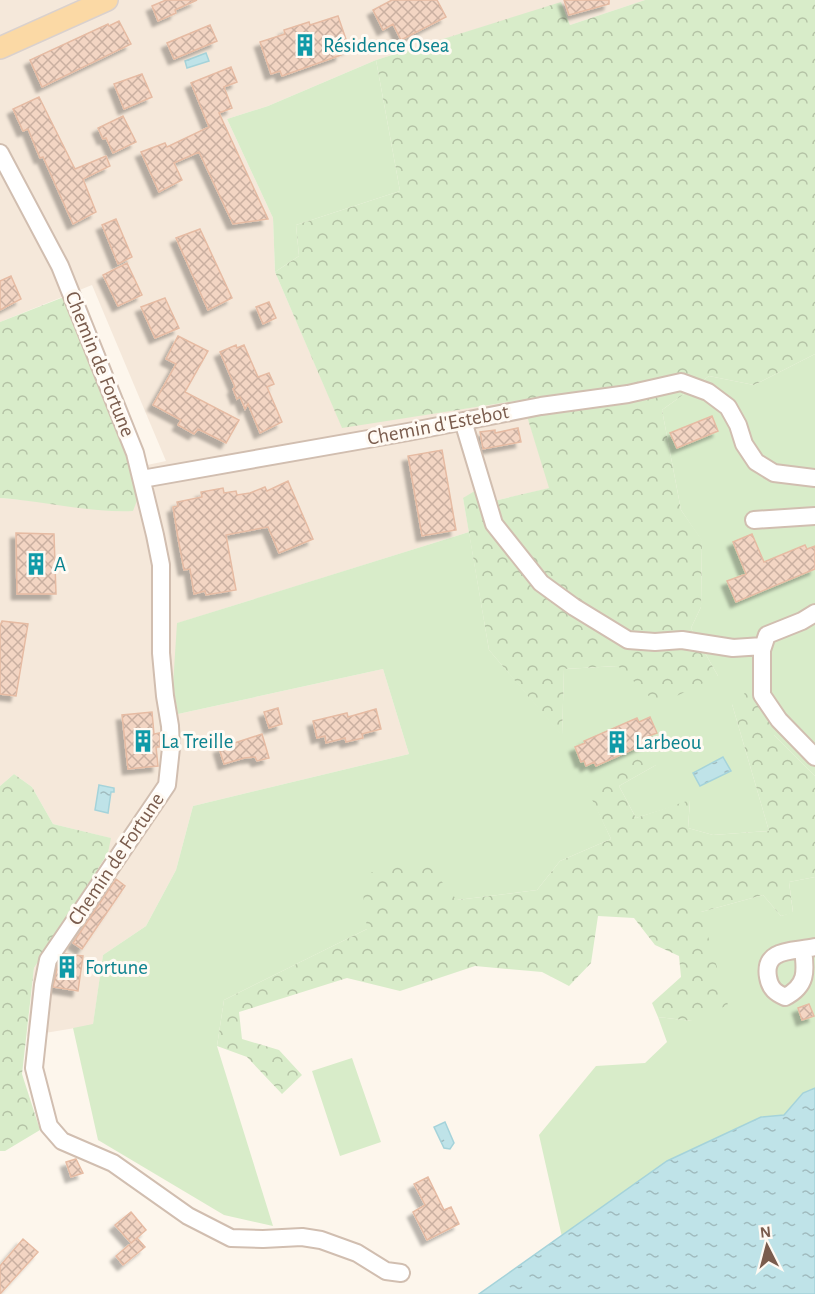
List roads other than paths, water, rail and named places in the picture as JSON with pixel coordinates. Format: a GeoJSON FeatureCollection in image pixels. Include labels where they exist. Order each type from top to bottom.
{"type":"FeatureCollection","features":[{"type":"Feature","properties":{"kind":"main road"},"geometry":{"type":"LineString","coordinates":[[0,48],[107,0]]}},
{"type":"Feature","properties":{"kind":"street","name":"Chemin de Fortune"},"geometry":{"type":"LineString","coordinates":[[0,153],[60,266],[135,453],[161,565],[161,653],[170,726],[171,748],[167,785],[48,960],[34,1068],[50,1126],[62,1141],[113,1163],[188,1216],[231,1238],[302,1237],[321,1240],[357,1253],[386,1271],[401,1273]]}},
{"type":"Feature","properties":{"kind":"street","name":"Chemin d'Estebot"},"geometry":{"type":"LineString","coordinates":[[142,479],[541,406],[628,394],[681,382],[708,392],[728,407],[738,425],[744,444],[756,462],[774,473],[815,478]]}},
{"type":"Feature","properties":{"kind":"street"},"geometry":{"type":"LineString","coordinates":[[463,421],[494,524],[541,583],[574,607],[628,640],[655,642],[682,640],[733,648],[763,646]]}},
{"type":"Feature","properties":{"kind":"street"},"geometry":{"type":"LineString","coordinates":[[754,520],[815,516]]}},
{"type":"Feature","properties":{"kind":"street"},"geometry":{"type":"LineString","coordinates":[[815,613],[767,636],[763,646],[762,695],[779,720],[815,757]]}},
{"type":"Feature","properties":{"kind":"water"},"geometry":{"type":"Polygon","coordinates":[[[206,53],[209,61],[187,68],[185,61],[206,53]]]}},
{"type":"Feature","properties":{"kind":"water"},"geometry":{"type":"Polygon","coordinates":[[[723,757],[731,771],[700,786],[693,773],[723,757]]]}},
{"type":"Feature","properties":{"kind":"water"},"geometry":{"type":"Polygon","coordinates":[[[99,785],[114,788],[114,792],[111,792],[108,813],[95,810],[99,785]]]}},
{"type":"Feature","properties":{"kind":"water"},"geometry":{"type":"Polygon","coordinates":[[[815,1088],[815,1294],[479,1294],[667,1161],[761,1117],[784,1115],[803,1093],[815,1088]]]}},
{"type":"Feature","properties":{"kind":"water"},"geometry":{"type":"Polygon","coordinates":[[[445,1122],[454,1143],[450,1149],[444,1148],[434,1127],[445,1122]]]}},
{"type":"Feature","properties":{"kind":"place","name":"Résidence Osea"},"geometry":{"type":"Point","coordinates":[305,45]}},
{"type":"Feature","properties":{"kind":"place","name":"A"},"geometry":{"type":"Point","coordinates":[36,564]}},
{"type":"Feature","properties":{"kind":"place","name":"La Treille"},"geometry":{"type":"Point","coordinates":[143,741]}},
{"type":"Feature","properties":{"kind":"place","name":"Larbeou"},"geometry":{"type":"Point","coordinates":[617,742]}},
{"type":"Feature","properties":{"kind":"place","name":"Fortune"},"geometry":{"type":"Point","coordinates":[67,967]}}]}
